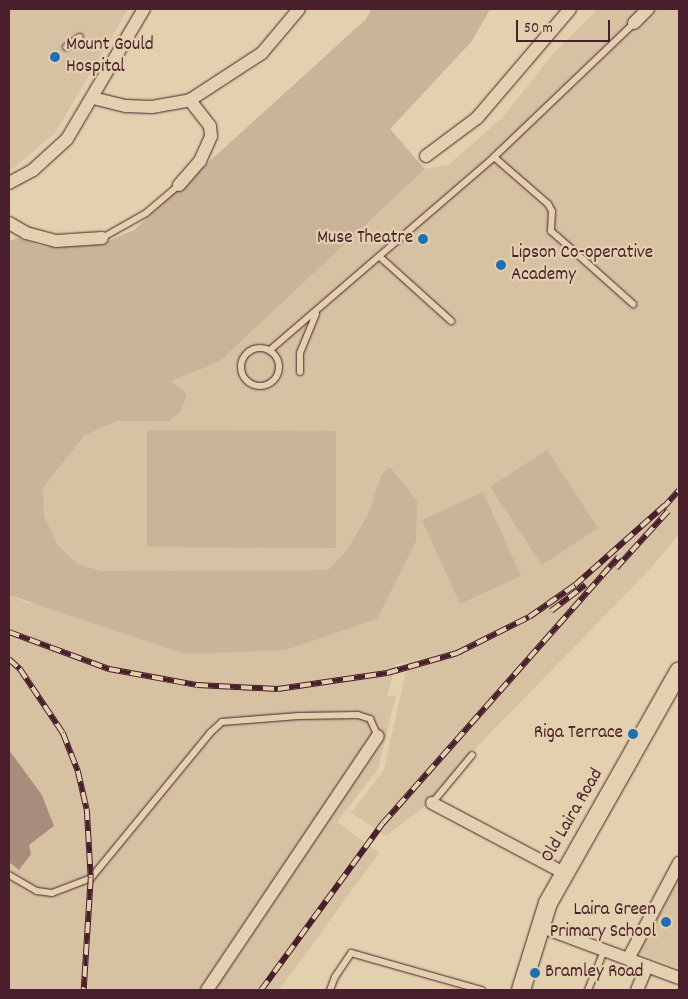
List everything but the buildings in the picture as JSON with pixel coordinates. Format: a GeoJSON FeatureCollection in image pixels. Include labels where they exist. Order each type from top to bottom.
{"type":"FeatureCollection","features":[{"type":"Feature","properties":{"kind":"main road","name":"Old Laira Road"},"geometry":{"type":"LineString","coordinates":[[521,990],[539,926],[564,872],[679,671]]}},
{"type":"Feature","properties":{"kind":"street"},"geometry":{"type":"LineString","coordinates":[[9,184],[33,170],[67,139],[144,9]]}},
{"type":"Feature","properties":{"kind":"street"},"geometry":{"type":"LineString","coordinates":[[93,98],[126,106],[152,106],[190,100],[262,53],[299,9]]}},
{"type":"Feature","properties":{"kind":"street"},"geometry":{"type":"LineString","coordinates":[[426,156],[477,118],[570,9]]}},
{"type":"Feature","properties":{"kind":"street"},"geometry":{"type":"LineString","coordinates":[[634,23],[648,9]]}},
{"type":"Feature","properties":{"kind":"street"},"geometry":{"type":"LineString","coordinates":[[179,185],[200,161],[211,136],[210,126],[190,100]]}},
{"type":"Feature","properties":{"kind":"street"},"geometry":{"type":"LineString","coordinates":[[9,223],[26,234],[56,241],[102,238]]}},
{"type":"Feature","properties":{"kind":"street"},"geometry":{"type":"LineString","coordinates":[[207,990],[378,736]]}},
{"type":"Feature","properties":{"kind":"street"},"geometry":{"type":"LineString","coordinates":[[432,803],[564,872]]}},
{"type":"Feature","properties":{"kind":"street"},"geometry":{"type":"LineString","coordinates":[[628,959],[679,863]]}},
{"type":"Feature","properties":{"kind":"street"},"geometry":{"type":"LineString","coordinates":[[539,926],[679,978]]}},
{"type":"Feature","properties":{"kind":"street"},"geometry":{"type":"LineString","coordinates":[[637,990],[647,966]]}},
{"type":"Feature","properties":{"kind":"lane"},"geometry":{"type":"LineString","coordinates":[[270,350],[279,364],[274,380],[264,386],[247,382],[240,370],[242,358],[257,348],[270,350],[316,312],[494,157],[634,23]]}},
{"type":"Feature","properties":{"kind":"lane"},"geometry":{"type":"LineString","coordinates":[[66,47],[80,37]]}},
{"type":"Feature","properties":{"kind":"lane"},"geometry":{"type":"LineString","coordinates":[[494,157],[548,204],[552,211],[551,231],[633,304]]}},
{"type":"Feature","properties":{"kind":"lane"},"geometry":{"type":"LineString","coordinates":[[102,238],[146,213],[179,185]]}},
{"type":"Feature","properties":{"kind":"lane"},"geometry":{"type":"LineString","coordinates":[[380,257],[451,321]]}},
{"type":"Feature","properties":{"kind":"lane"},"geometry":{"type":"LineString","coordinates":[[300,372],[300,352],[316,312]]}},
{"type":"Feature","properties":{"kind":"lane"},"geometry":{"type":"LineString","coordinates":[[9,875],[37,891],[52,893],[91,878],[210,733],[222,722],[299,716],[358,715],[370,719],[378,736]]}},
{"type":"Feature","properties":{"kind":"lane"},"geometry":{"type":"LineString","coordinates":[[432,803],[472,755]]}},
{"type":"Feature","properties":{"kind":"lane"},"geometry":{"type":"LineString","coordinates":[[588,990],[604,951]]}},
{"type":"Feature","properties":{"kind":"lane"},"geometry":{"type":"LineString","coordinates":[[330,990],[335,977],[351,953],[391,962],[482,990]]}},
{"type":"Feature","properties":{"kind":"shaded area","name":"Mount Gould Hospital"},"geometry":{"type":"Polygon","coordinates":[[[9,9],[128,9],[55,133],[9,172],[9,9]]]}},
{"type":"Feature","properties":{"kind":"shaded area"},"geometry":{"type":"Polygon","coordinates":[[[372,9],[490,9],[472,41],[390,129],[425,169],[219,362],[171,381],[187,394],[181,411],[170,421],[117,421],[84,436],[43,488],[44,515],[57,544],[77,564],[102,571],[328,570],[347,550],[368,514],[381,475],[390,467],[417,501],[416,541],[377,619],[285,650],[186,654],[9,595],[9,241],[18,238],[45,247],[99,245],[134,230],[365,20],[372,9]]]}},
{"type":"Feature","properties":{"kind":"shaded area"},"geometry":{"type":"Polygon","coordinates":[[[598,9],[643,9],[650,16],[657,9],[679,9],[679,534],[651,568],[469,755],[430,802],[386,836],[351,813],[384,770],[408,662],[396,664],[387,697],[396,695],[378,769],[337,822],[379,853],[279,990],[9,990],[9,862],[19,870],[29,845],[54,826],[42,795],[9,750],[9,595],[28,603],[377,619],[381,475],[368,514],[347,550],[328,570],[102,571],[77,564],[57,544],[44,515],[43,488],[84,436],[117,421],[170,421],[181,411],[170,381],[219,362],[425,169],[448,165],[501,119],[552,55],[598,9]]]}},
{"type":"Feature","properties":{"kind":"shaded area"},"geometry":{"type":"Polygon","coordinates":[[[147,430],[336,431],[336,548],[147,547],[147,430]]]}},
{"type":"Feature","properties":{"kind":"shaded area"},"geometry":{"type":"Polygon","coordinates":[[[547,450],[598,528],[542,565],[490,487],[547,450]]]}},
{"type":"Feature","properties":{"kind":"shaded area"},"geometry":{"type":"Polygon","coordinates":[[[483,492],[521,576],[460,604],[422,520],[483,492]]]}},
{"type":"Feature","properties":{"kind":"shaded area"},"geometry":{"type":"Polygon","coordinates":[[[9,750],[42,795],[54,826],[29,845],[31,854],[19,870],[9,862],[9,750]]]}},
{"type":"Feature","properties":{"kind":"shaded area","name":"Laira Green Primary School"},"geometry":{"type":"Polygon","coordinates":[[[679,874],[679,968],[636,952],[679,874]]]}},
{"type":"Feature","properties":{"kind":"railway"},"geometry":{"type":"LineString","coordinates":[[662,509],[679,490]]}},
{"type":"Feature","properties":{"kind":"railway"},"geometry":{"type":"LineString","coordinates":[[9,632],[109,669],[197,685],[278,689],[387,673],[457,653],[529,617],[575,585],[665,505]]}},
{"type":"Feature","properties":{"kind":"railway"},"geometry":{"type":"LineString","coordinates":[[616,568],[668,511]]}},
{"type":"Feature","properties":{"kind":"railway"},"geometry":{"type":"LineString","coordinates":[[261,990],[383,823],[618,557]]}},
{"type":"Feature","properties":{"kind":"railway"},"geometry":{"type":"LineString","coordinates":[[551,611],[585,585]]}},
{"type":"Feature","properties":{"kind":"railway"},"geometry":{"type":"LineString","coordinates":[[9,659],[20,669],[63,733],[78,771],[87,809],[91,878],[84,990]]}},
{"type":"Feature","properties":{"kind":"place","name":"Mount Gould Hospital"},"geometry":{"type":"Point","coordinates":[55,57]}},
{"type":"Feature","properties":{"kind":"place","name":"Muse Theatre"},"geometry":{"type":"Point","coordinates":[423,239]}},
{"type":"Feature","properties":{"kind":"place","name":"Lipson Co-operative Academy"},"geometry":{"type":"Point","coordinates":[501,265]}},
{"type":"Feature","properties":{"kind":"place","name":"Riga Terrace"},"geometry":{"type":"Point","coordinates":[633,734]}},
{"type":"Feature","properties":{"kind":"place","name":"Laira Green Primary School"},"geometry":{"type":"Point","coordinates":[666,922]}},
{"type":"Feature","properties":{"kind":"place","name":"Bramley Road"},"geometry":{"type":"Point","coordinates":[535,973]}}]}
